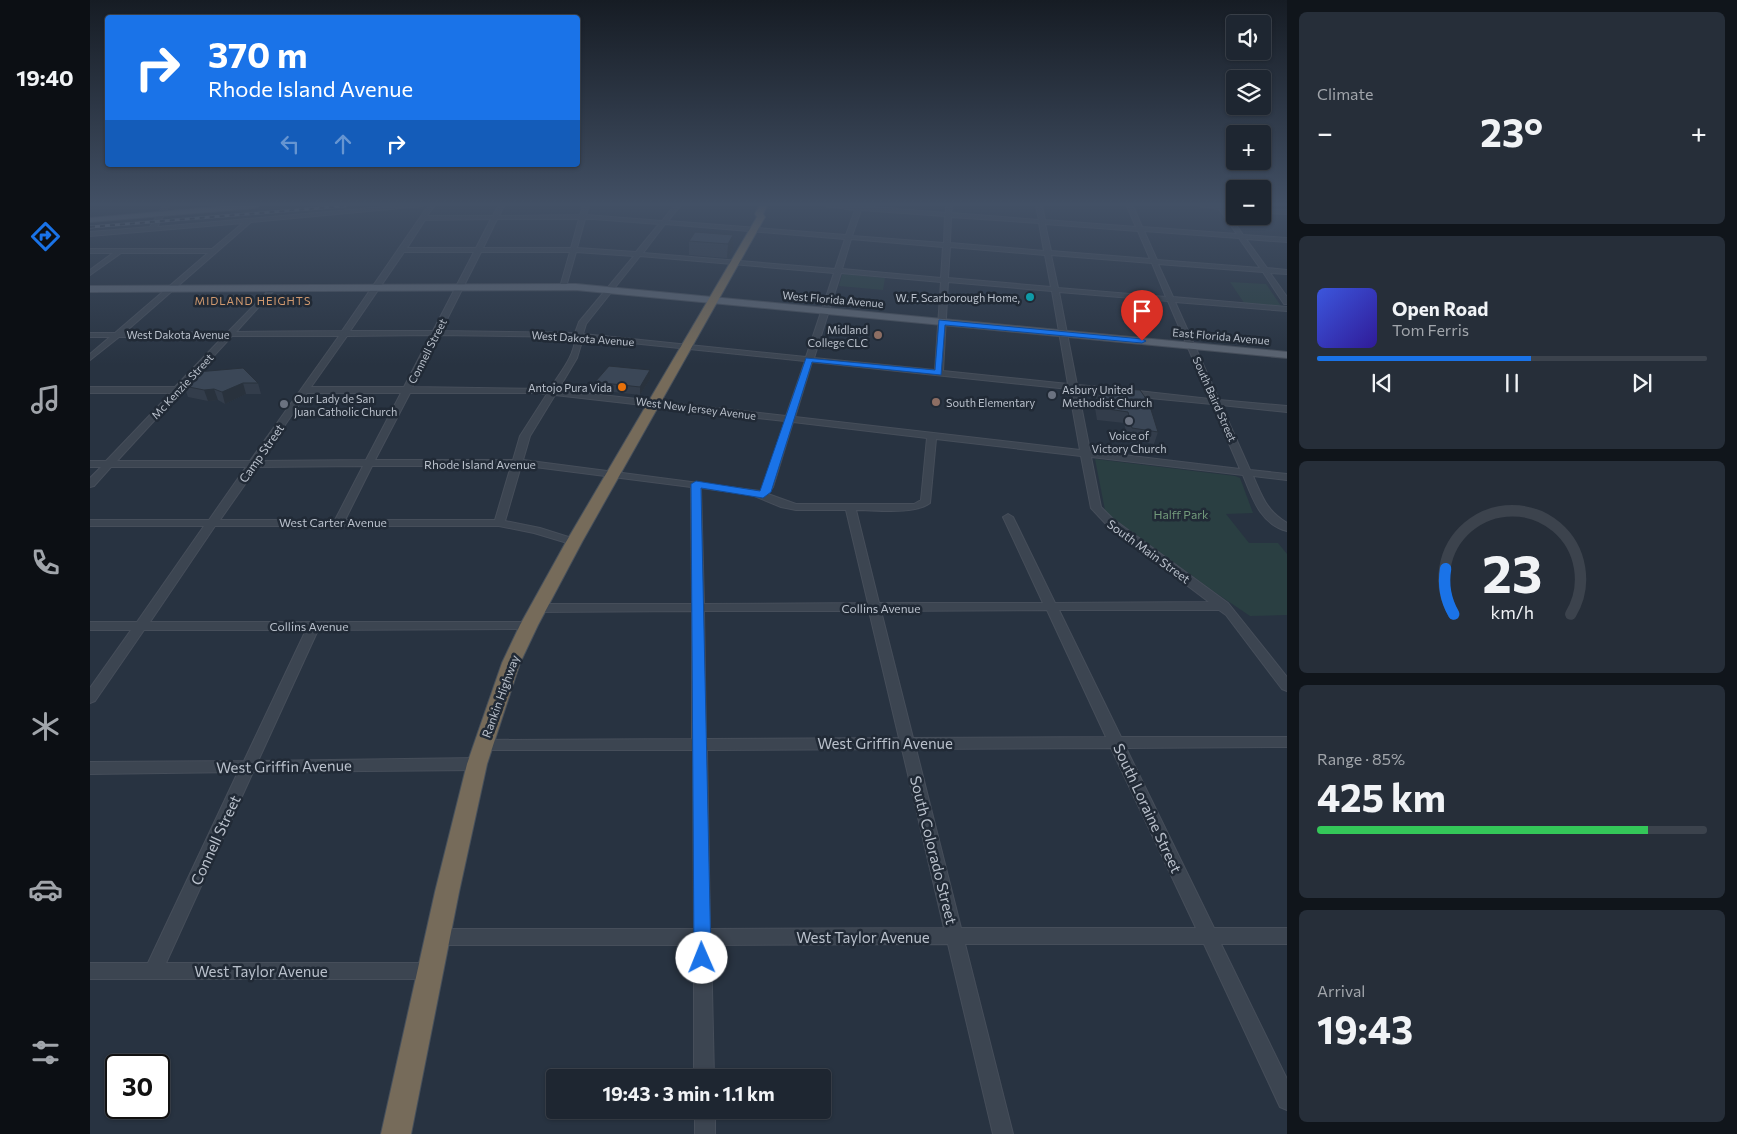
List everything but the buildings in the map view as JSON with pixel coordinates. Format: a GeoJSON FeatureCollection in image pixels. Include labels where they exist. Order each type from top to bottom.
{"type":"FeatureCollection","features":[{"type":"Feature","properties":{"kind":"highway","name":"Rankin Highway"},"geometry":{"type":"LineString","coordinates":[[396,1134],[438,937],[480,754],[511,663],[533,616],[574,542],[615,474],[737,259]]}},
{"type":"Feature","properties":{"kind":"main road","name":"West Florida Avenue"},"geometry":{"type":"LineString","coordinates":[[90,289],[563,287],[1064,334]]}},
{"type":"Feature","properties":{"kind":"main road","name":"East Florida Avenue"},"geometry":{"type":"LineString","coordinates":[[1064,334],[1287,355]]}},
{"type":"Feature","properties":{"kind":"street"},"geometry":{"type":"LineString","coordinates":[[90,273],[109,259]]}},
{"type":"Feature","properties":{"kind":"street"},"geometry":{"type":"LineString","coordinates":[[90,358],[206,259]]}},
{"type":"Feature","properties":{"kind":"street","name":"Camp Street"},"geometry":{"type":"LineString","coordinates":[[90,698],[395,259]]}},
{"type":"Feature","properties":{"kind":"street","name":"Connell Street"},"geometry":{"type":"LineString","coordinates":[[339,522],[474,259]]}},
{"type":"Feature","properties":{"kind":"street"},"geometry":{"type":"LineString","coordinates":[[563,287],[571,259]]}},
{"type":"Feature","properties":{"kind":"street"},"geometry":{"type":"LineString","coordinates":[[498,522],[525,436],[573,358],[578,347],[582,324],[633,259]]}},
{"type":"Feature","properties":{"kind":"street"},"geometry":{"type":"LineString","coordinates":[[697,259],[1287,309]]}},
{"type":"Feature","properties":{"kind":"street"},"geometry":{"type":"LineString","coordinates":[[763,494],[767,489],[842,259]]}},
{"type":"Feature","properties":{"kind":"street"},"geometry":{"type":"LineString","coordinates":[[938,373],[946,259]]}},
{"type":"Feature","properties":{"kind":"street","name":"South Main Street"},"geometry":{"type":"LineString","coordinates":[[1049,259],[1095,505],[1099,513],[1224,606],[1239,621],[1287,686]]}},
{"type":"Feature","properties":{"kind":"street"},"geometry":{"type":"LineString","coordinates":[[1126,259],[1287,272]]}},
{"type":"Feature","properties":{"kind":"street"},"geometry":{"type":"LineString","coordinates":[[1257,259],[1287,302]]}},
{"type":"Feature","properties":{"kind":"street","name":"South Baird Street"},"geometry":{"type":"LineString","coordinates":[[1154,261],[1262,508],[1271,518],[1287,528]]}},
{"type":"Feature","properties":{"kind":"street","name":"Mc Kenzie Street"},"geometry":{"type":"LineString","coordinates":[[90,484],[273,288]]}},
{"type":"Feature","properties":{"kind":"street","name":"West Dakota Avenue"},"geometry":{"type":"LineString","coordinates":[[90,335],[436,333],[579,336],[1287,409]]}},
{"type":"Feature","properties":{"kind":"street"},"geometry":{"type":"LineString","coordinates":[[90,390],[178,390]]}},
{"type":"Feature","properties":{"kind":"street","name":"West New Jersey Avenue"},"geometry":{"type":"LineString","coordinates":[[304,390],[553,391],[1287,477]]}},
{"type":"Feature","properties":{"kind":"street","name":"Rhode Island Avenue"},"geometry":{"type":"LineString","coordinates":[[90,464],[536,464],[763,494],[790,506],[914,507],[924,504],[926,501],[932,435]]}},
{"type":"Feature","properties":{"kind":"street"},"geometry":{"type":"LineString","coordinates":[[696,484],[704,1069]]}},
{"type":"Feature","properties":{"kind":"street","name":"South Colorado Street"},"geometry":{"type":"LineString","coordinates":[[850,507],[1003,1134]]}},
{"type":"Feature","properties":{"kind":"street","name":"South Loraine Street"},"geometry":{"type":"LineString","coordinates":[[1008,517],[1287,1100]]}},
{"type":"Feature","properties":{"kind":"street","name":"West Carter Avenue"},"geometry":{"type":"LineString","coordinates":[[90,523],[498,522],[536,530],[574,542]]}},
{"type":"Feature","properties":{"kind":"street","name":"Collins Avenue"},"geometry":{"type":"LineString","coordinates":[[90,626],[314,626],[698,606],[1051,608],[1224,606]]}},
{"type":"Feature","properties":{"kind":"street","name":"Connell Street"},"geometry":{"type":"LineString","coordinates":[[153,971],[314,626]]}},
{"type":"Feature","properties":{"kind":"street","name":"West Griffin Avenue"},"geometry":{"type":"LineString","coordinates":[[90,768],[249,767],[700,744],[1287,742]]}},
{"type":"Feature","properties":{"kind":"street","name":"West Taylor Avenue"},"geometry":{"type":"LineString","coordinates":[[438,937],[1287,936]]}},
{"type":"Feature","properties":{"kind":"street","name":"West Taylor Avenue"},"geometry":{"type":"LineString","coordinates":[[90,971],[432,971]]}},
{"type":"Feature","properties":{"kind":"street"},"geometry":{"type":"LineString","coordinates":[[705,1119],[705,1134]]}},
{"type":"Feature","properties":{"kind":"green space"},"geometry":{"type":"Polygon","coordinates":[[[844,274],[885,278],[883,290],[839,286],[844,274]]]}},
{"type":"Feature","properties":{"kind":"green space"},"geometry":{"type":"Polygon","coordinates":[[[1230,282],[1266,284],[1281,306],[1244,303],[1230,282]]]}},
{"type":"Feature","properties":{"kind":"green space","name":"Halff Park"},"geometry":{"type":"Polygon","coordinates":[[[1095,459],[1240,478],[1253,513],[1226,514],[1249,543],[1278,543],[1287,554],[1287,615],[1250,616],[1110,516],[1105,510],[1095,459]]]}},
{"type":"Feature","properties":{"kind":"place","name":"W. F. Scarborough Home,"},"geometry":{"type":"Point","coordinates":[1030,297]}},
{"type":"Feature","properties":{"kind":"place","name":"Midland College CLC"},"geometry":{"type":"Point","coordinates":[878,335]}},
{"type":"Feature","properties":{"kind":"place","name":"Antojo Pura Vida"},"geometry":{"type":"Point","coordinates":[622,387]}},
{"type":"Feature","properties":{"kind":"place","name":"Asbury United Methodist Church"},"geometry":{"type":"Point","coordinates":[1052,395]}},
{"type":"Feature","properties":{"kind":"place","name":"South Elementary"},"geometry":{"type":"Point","coordinates":[936,402]}},
{"type":"Feature","properties":{"kind":"place","name":"Our Lady de San Juan Catholic Church"},"geometry":{"type":"Point","coordinates":[284,404]}},
{"type":"Feature","properties":{"kind":"place","name":"Voice of Victory Church"},"geometry":{"type":"Point","coordinates":[1129,421]}},
{"type":"Feature","properties":{"kind":"district","name":"MIDLAND HEIGHTS"},"geometry":{"type":"Point","coordinates":[253,300]}},
{"type":"Feature","properties":{"kind":"route"},"geometry":{"type":"LineString","coordinates":[[702,958],[696,484],[763,494],[767,489],[809,359],[938,373],[942,322],[1142,341]]}}]}
